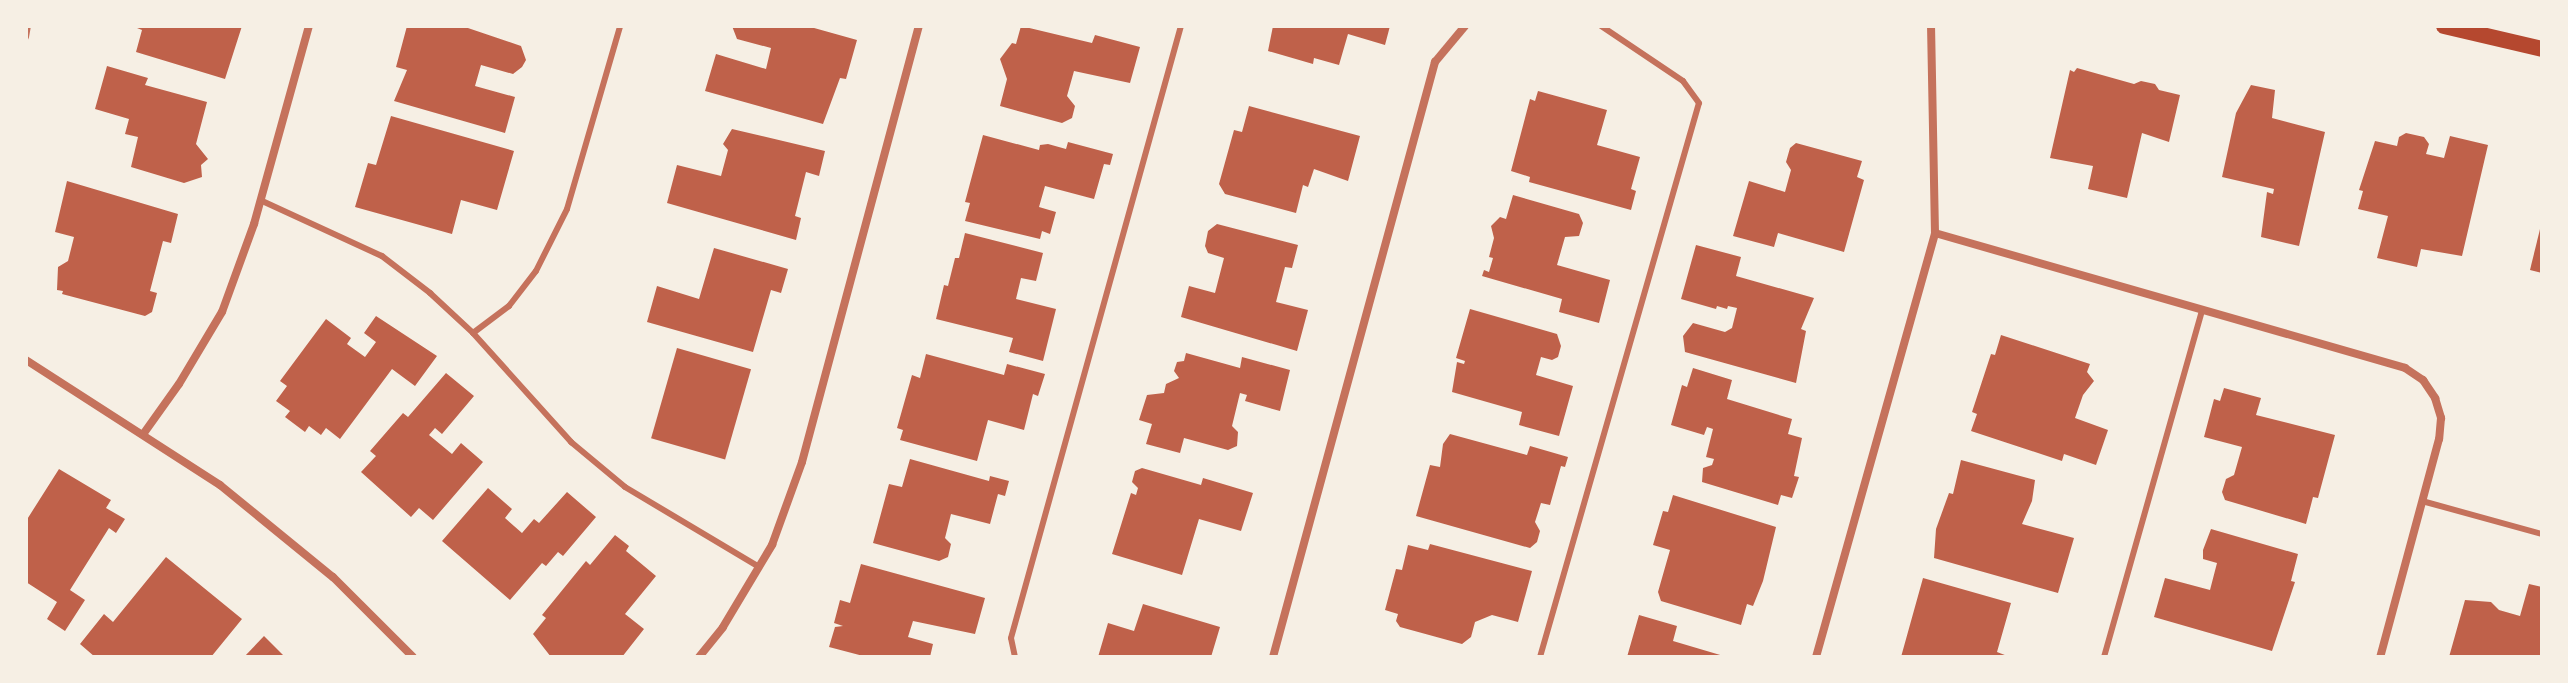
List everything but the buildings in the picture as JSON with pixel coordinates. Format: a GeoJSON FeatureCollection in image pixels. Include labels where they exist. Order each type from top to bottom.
{"type":"FeatureCollection","features":[{"type":"Feature","properties":{"kind":"main road"},"geometry":{"type":"LineString","coordinates":[[2444,26],[2542,49]]}},
{"type":"Feature","properties":{"kind":"street"},"geometry":{"type":"LineString","coordinates":[[144,433],[179,384],[222,312],[260,200],[309,26]]}},
{"type":"Feature","properties":{"kind":"street"},"geometry":{"type":"LineString","coordinates":[[699,657],[723,627],[772,545],[802,462],[919,26]]}},
{"type":"Feature","properties":{"kind":"street"},"geometry":{"type":"LineString","coordinates":[[1273,657],[1435,62],[1465,26]]}},
{"type":"Feature","properties":{"kind":"street"},"geometry":{"type":"LineString","coordinates":[[1816,657],[1935,233],[1931,26]]}},
{"type":"Feature","properties":{"kind":"street"},"geometry":{"type":"LineString","coordinates":[[1935,233],[2405,368],[2423,380],[2435,398],[2441,418],[2439,439],[2380,657]]}},
{"type":"Feature","properties":{"kind":"street"},"geometry":{"type":"LineString","coordinates":[[26,360],[144,433],[220,485],[333,577],[413,657]]}},
{"type":"Feature","properties":{"kind":"lane"},"geometry":{"type":"LineString","coordinates":[[26,37],[28,26]]}},
{"type":"Feature","properties":{"kind":"lane"},"geometry":{"type":"LineString","coordinates":[[473,333],[509,306],[527,283],[567,209],[620,26]]}},
{"type":"Feature","properties":{"kind":"lane"},"geometry":{"type":"LineString","coordinates":[[1015,657],[1011,638],[1181,26]]}},
{"type":"Feature","properties":{"kind":"lane"},"geometry":{"type":"LineString","coordinates":[[1540,657],[1699,103],[1683,81],[1601,26]]}},
{"type":"Feature","properties":{"kind":"lane"},"geometry":{"type":"LineString","coordinates":[[260,200],[382,256],[430,293],[473,333],[571,442],[625,487],[759,567]]}},
{"type":"Feature","properties":{"kind":"lane"},"geometry":{"type":"LineString","coordinates":[[2104,657],[2202,310]]}},
{"type":"Feature","properties":{"kind":"lane"},"geometry":{"type":"LineString","coordinates":[[2422,501],[2542,534]]}}]}
